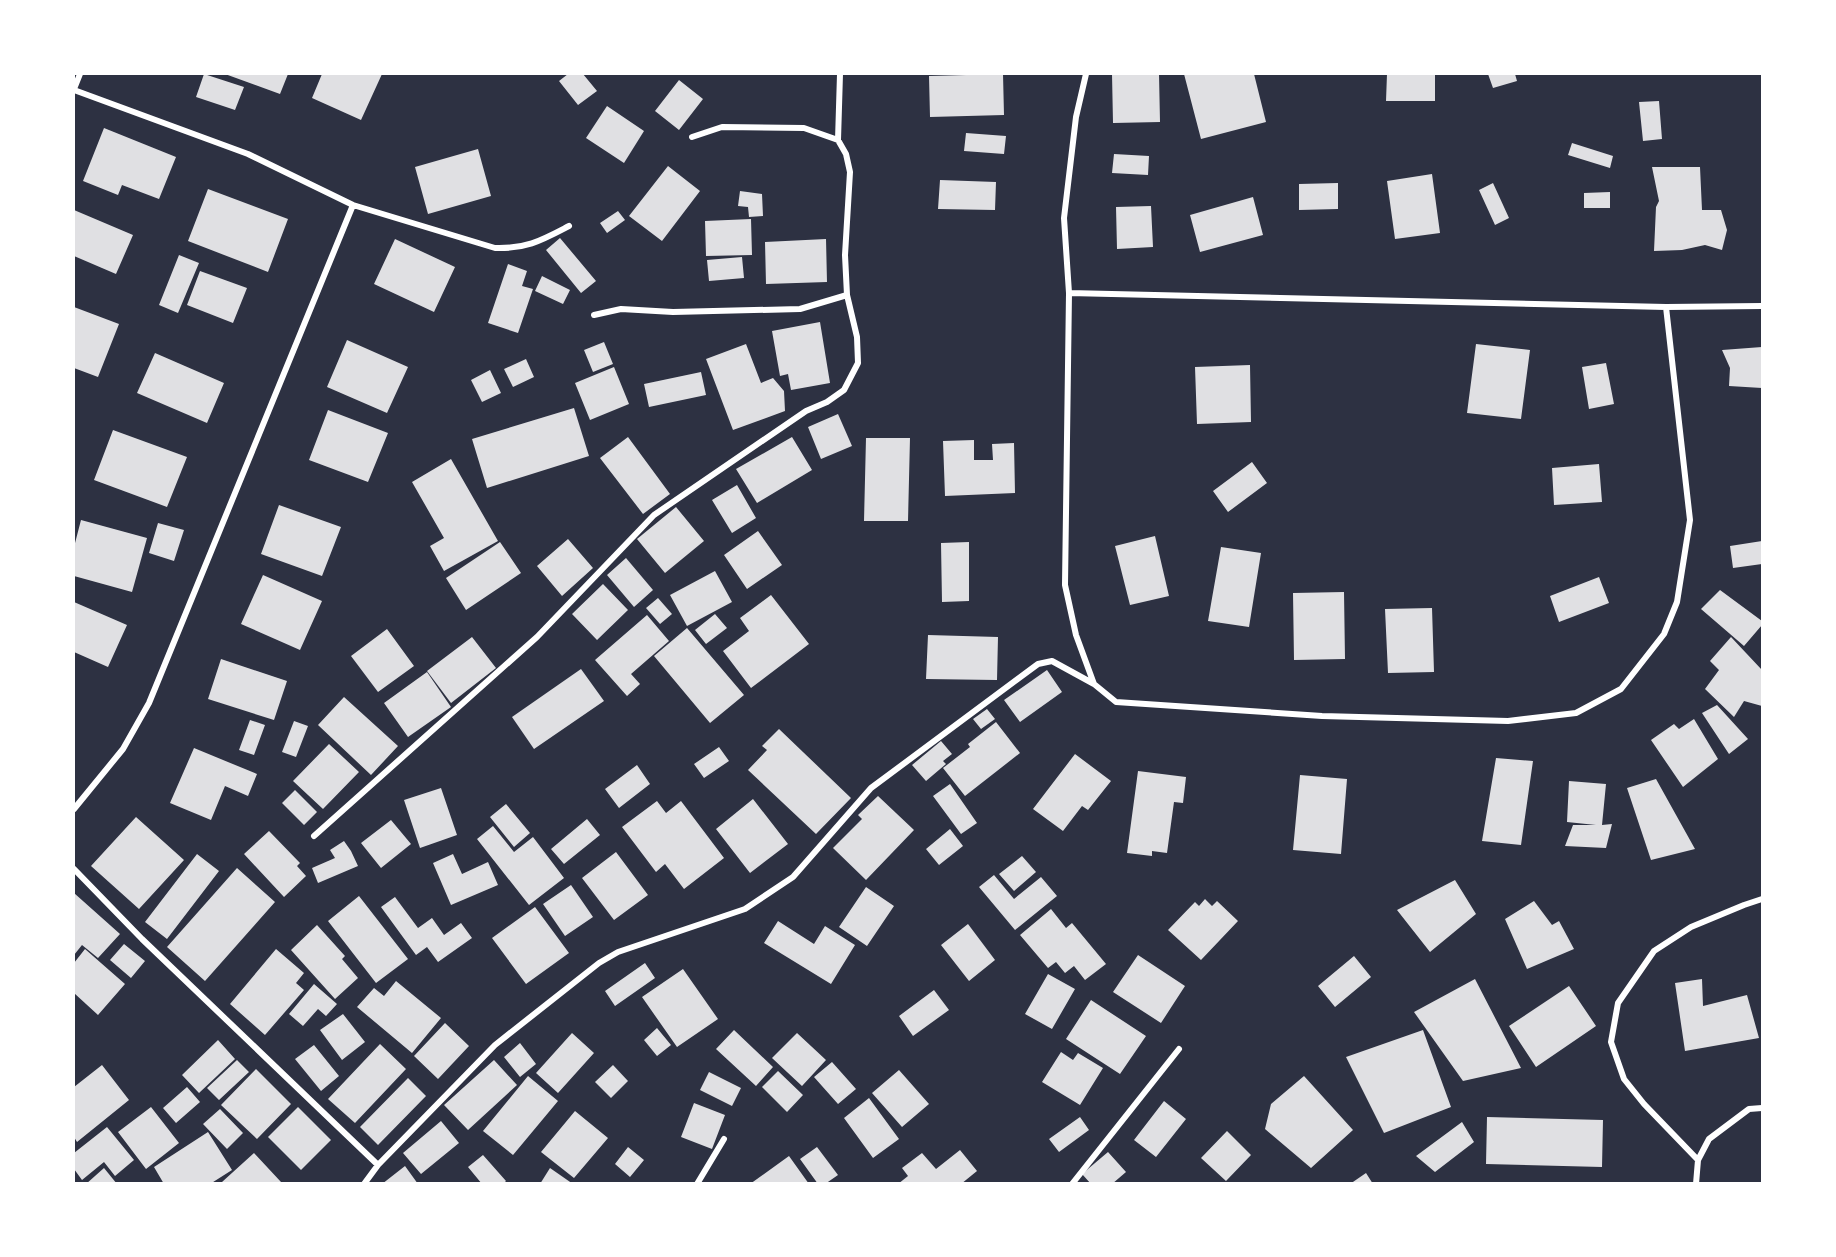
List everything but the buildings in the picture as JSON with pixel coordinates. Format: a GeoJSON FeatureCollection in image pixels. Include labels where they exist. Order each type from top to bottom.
{"type":"FeatureCollection","features":[{"type":"Feature","properties":{"kind":"street"},"geometry":{"type":"LineString","coordinates":[[80,74],[74,90],[248,154],[353,205],[495,248],[516,248],[543,239],[569,226]]}},
{"type":"Feature","properties":{"kind":"street"},"geometry":{"type":"LineString","coordinates":[[314,836],[537,637],[654,515],[806,411],[827,402],[844,390],[858,363],[857,337],[848,295],[845,255],[850,172],[846,154],[837,140],[840,74]]}},
{"type":"Feature","properties":{"kind":"street"},"geometry":{"type":"LineString","coordinates":[[1086,74],[1076,117],[1064,218],[1069,293],[1065,585],[1076,635],[1094,684]]}},
{"type":"Feature","properties":{"kind":"street"},"geometry":{"type":"LineString","coordinates":[[692,137],[722,127],[804,128],[837,140]]}},
{"type":"Feature","properties":{"kind":"street"},"geometry":{"type":"LineString","coordinates":[[74,809],[123,749],[149,703],[353,205]]}},
{"type":"Feature","properties":{"kind":"street"},"geometry":{"type":"LineString","coordinates":[[1069,293],[1666,307],[1762,306]]}},
{"type":"Feature","properties":{"kind":"street"},"geometry":{"type":"LineString","coordinates":[[594,315],[621,309],[740,312],[800,309],[848,295]]}},
{"type":"Feature","properties":{"kind":"street"},"geometry":{"type":"LineString","coordinates":[[364,1184],[378,1165],[495,1044],[600,963],[618,952],[745,909],[793,877],[871,788],[1038,664],[1052,661],[1094,684],[1116,702],[1322,716],[1508,721],[1576,713],[1621,689],[1664,634],[1677,602],[1690,520],[1666,307]]}},
{"type":"Feature","properties":{"kind":"street"},"geometry":{"type":"LineString","coordinates":[[74,869],[142,939],[378,1165]]}},
{"type":"Feature","properties":{"kind":"street"},"geometry":{"type":"LineString","coordinates":[[1698,1160],[1644,1104],[1624,1079],[1611,1042],[1618,1003],[1654,951],[1691,927],[1762,899]]}},
{"type":"Feature","properties":{"kind":"street"},"geometry":{"type":"LineString","coordinates":[[1072,1184],[1179,1049]]}},
{"type":"Feature","properties":{"kind":"street"},"geometry":{"type":"LineString","coordinates":[[1696,1184],[1698,1160],[1708,1138],[1749,1109],[1762,1108]]}},
{"type":"Feature","properties":{"kind":"street"},"geometry":{"type":"LineString","coordinates":[[697,1184],[724,1139]]}}]}
